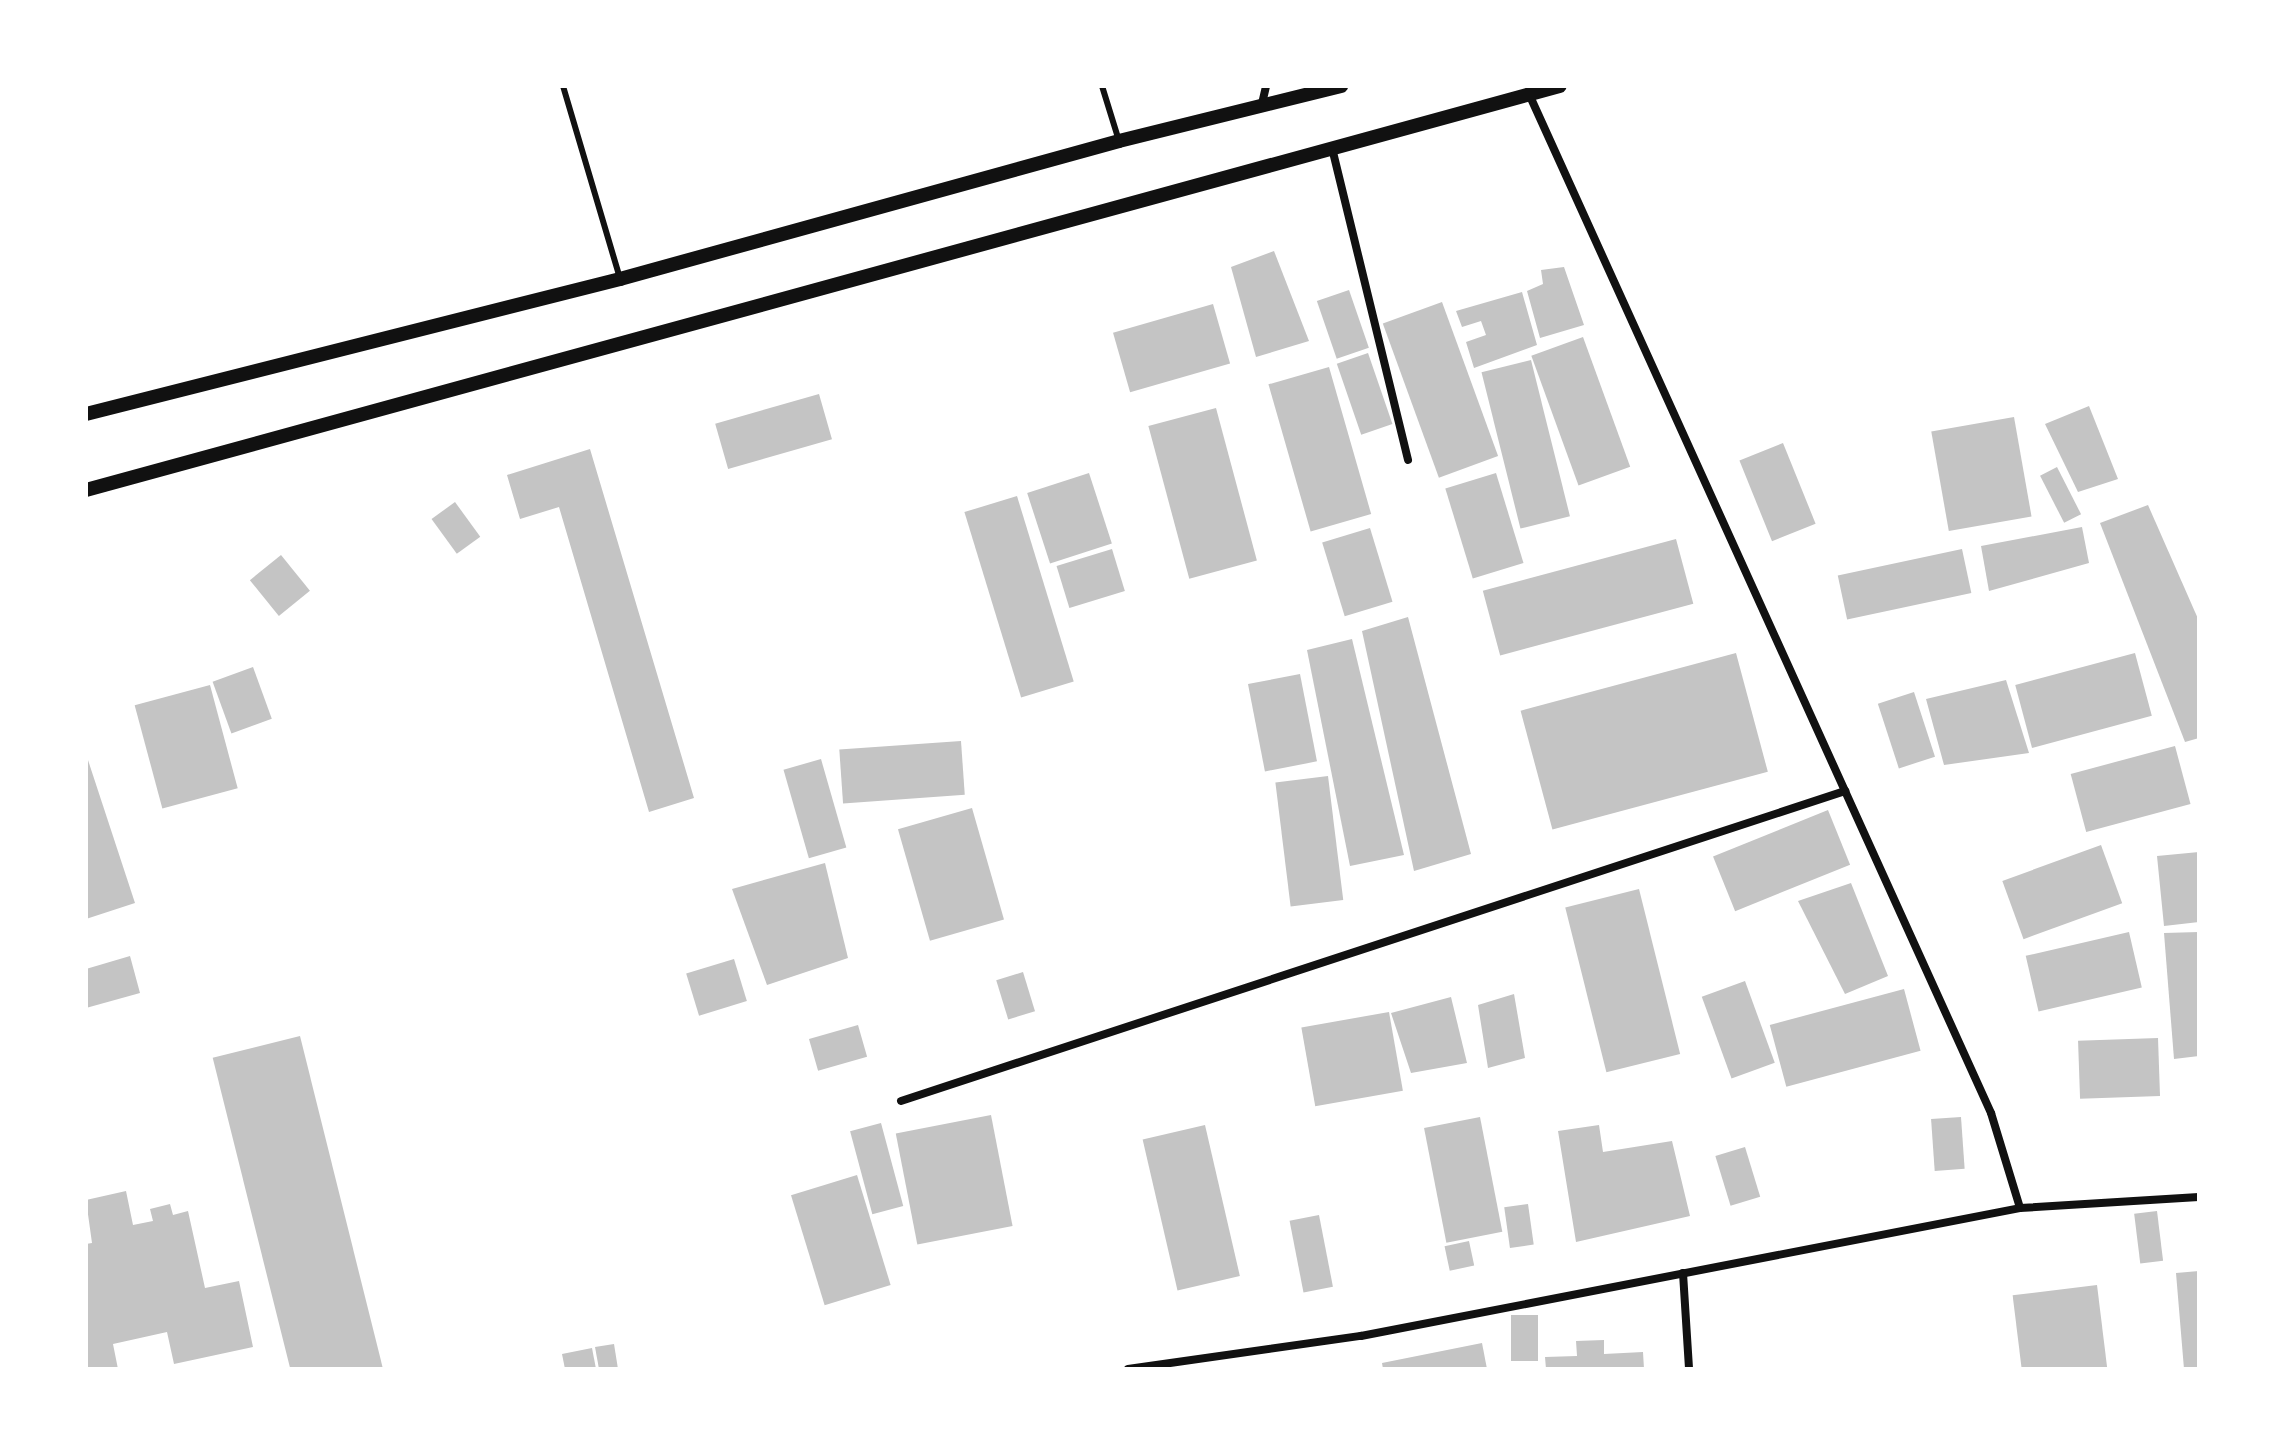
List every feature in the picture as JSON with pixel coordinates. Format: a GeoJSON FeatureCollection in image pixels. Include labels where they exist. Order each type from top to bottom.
{"type":"FeatureCollection","features":[{"type":"Feature","properties":{"kind":"street"},"geometry":{"type":"LineString","coordinates":[[1261,108],[1266,86]]}},
{"type":"Feature","properties":{"kind":"street"},"geometry":{"type":"LineString","coordinates":[[86,414],[620,279],[1119,141],[1341,86]]}},
{"type":"Feature","properties":{"kind":"street"},"geometry":{"type":"LineString","coordinates":[[86,490],[1560,86]]}},
{"type":"Feature","properties":{"kind":"street"},"geometry":{"type":"LineString","coordinates":[[1529,94],[1991,1113],[2020,1208]]}},
{"type":"Feature","properties":{"kind":"street"},"geometry":{"type":"LineString","coordinates":[[1331,148],[1408,460]]}},
{"type":"Feature","properties":{"kind":"street"},"geometry":{"type":"LineString","coordinates":[[901,1101],[1845,791]]}},
{"type":"Feature","properties":{"kind":"street"},"geometry":{"type":"LineString","coordinates":[[1128,1369],[1361,1336],[2020,1208],[2199,1197]]}},
{"type":"Feature","properties":{"kind":"street"},"geometry":{"type":"LineString","coordinates":[[1683,1273],[1689,1369]]}},
{"type":"Feature","properties":{"kind":"lane"},"geometry":{"type":"LineString","coordinates":[[563,86],[620,279]]}},
{"type":"Feature","properties":{"kind":"lane"},"geometry":{"type":"LineString","coordinates":[[1102,86],[1119,141]]}},
{"type":"Feature","properties":{"kind":"building"},"geometry":{"type":"Polygon","coordinates":[[[1274,251],[1309,341],[1256,357],[1231,267],[1274,251]]]}},
{"type":"Feature","properties":{"kind":"building"},"geometry":{"type":"Polygon","coordinates":[[[1564,267],[1584,325],[1540,338],[1527,291],[1543,284],[1541,270],[1564,267]]]}},
{"type":"Feature","properties":{"kind":"building"},"geometry":{"type":"Polygon","coordinates":[[[1349,290],[1369,348],[1337,359],[1317,301],[1349,290]]]}},
{"type":"Feature","properties":{"kind":"building"},"geometry":{"type":"Polygon","coordinates":[[[1522,292],[1537,345],[1474,368],[1466,342],[1486,335],[1481,321],[1462,327],[1456,311],[1522,292]]]}},
{"type":"Feature","properties":{"kind":"building"},"geometry":{"type":"Polygon","coordinates":[[[1442,302],[1498,456],[1439,478],[1383,324],[1442,302]]]}},
{"type":"Feature","properties":{"kind":"building"},"geometry":{"type":"Polygon","coordinates":[[[1213,304],[1230,364],[1130,392],[1113,333],[1213,304]]]}},
{"type":"Feature","properties":{"kind":"building"},"geometry":{"type":"Polygon","coordinates":[[[1583,337],[1630,467],[1579,485],[1531,356],[1583,337]]]}},
{"type":"Feature","properties":{"kind":"building"},"geometry":{"type":"Polygon","coordinates":[[[1368,353],[1392,424],[1361,435],[1337,364],[1368,353]]]}},
{"type":"Feature","properties":{"kind":"building"},"geometry":{"type":"Polygon","coordinates":[[[1531,360],[1570,516],[1520,529],[1482,372],[1531,360]]]}},
{"type":"Feature","properties":{"kind":"building"},"geometry":{"type":"Polygon","coordinates":[[[1329,367],[1371,514],[1311,531],[1268,384],[1329,367]]]}},
{"type":"Feature","properties":{"kind":"building"},"geometry":{"type":"Polygon","coordinates":[[[819,394],[832,439],[728,469],[715,424],[819,394]]]}},
{"type":"Feature","properties":{"kind":"building"},"geometry":{"type":"Polygon","coordinates":[[[2089,406],[2118,479],[2078,492],[2045,424],[2089,406]]]}},
{"type":"Feature","properties":{"kind":"building"},"geometry":{"type":"Polygon","coordinates":[[[1216,408],[1257,561],[1189,579],[1148,426],[1216,408]]]}},
{"type":"Feature","properties":{"kind":"building"},"geometry":{"type":"Polygon","coordinates":[[[2014,417],[2032,516],[1949,531],[1931,432],[2014,417]]]}},
{"type":"Feature","properties":{"kind":"building"},"geometry":{"type":"Polygon","coordinates":[[[1783,443],[1816,524],[1772,541],[1739,461],[1783,443]]]}},
{"type":"Feature","properties":{"kind":"building"},"geometry":{"type":"Polygon","coordinates":[[[590,449],[694,798],[649,812],[559,507],[520,519],[507,475],[590,449]]]}},
{"type":"Feature","properties":{"kind":"building"},"geometry":{"type":"Polygon","coordinates":[[[2057,467],[2081,514],[2064,523],[2040,476],[2057,467]]]}},
{"type":"Feature","properties":{"kind":"building"},"geometry":{"type":"Polygon","coordinates":[[[1089,473],[1112,543],[1050,563],[1027,493],[1089,473]]]}},
{"type":"Feature","properties":{"kind":"building"},"geometry":{"type":"Polygon","coordinates":[[[1496,473],[1523,563],[1473,578],[1445,488],[1496,473]]]}},
{"type":"Feature","properties":{"kind":"building"},"geometry":{"type":"Polygon","coordinates":[[[1017,496],[1074,682],[1021,698],[964,512],[1017,496]]]}},
{"type":"Feature","properties":{"kind":"building"},"geometry":{"type":"Polygon","coordinates":[[[455,502],[480,537],[457,554],[432,519],[455,502]]]}},
{"type":"Feature","properties":{"kind":"building"},"geometry":{"type":"Polygon","coordinates":[[[2148,505],[2199,621],[2199,738],[2185,742],[2100,523],[2148,505]]]}},
{"type":"Feature","properties":{"kind":"building"},"geometry":{"type":"Polygon","coordinates":[[[2082,527],[2089,563],[1989,591],[1981,546],[2082,527]]]}},
{"type":"Feature","properties":{"kind":"building"},"geometry":{"type":"Polygon","coordinates":[[[1370,528],[1393,602],[1345,616],[1322,543],[1370,528]]]}},
{"type":"Feature","properties":{"kind":"building"},"geometry":{"type":"Polygon","coordinates":[[[1676,539],[1693,604],[1500,655],[1483,591],[1676,539]]]}},
{"type":"Feature","properties":{"kind":"building"},"geometry":{"type":"Polygon","coordinates":[[[1112,549],[1125,591],[1069,608],[1057,566],[1112,549]]]}},
{"type":"Feature","properties":{"kind":"building"},"geometry":{"type":"Polygon","coordinates":[[[1962,549],[1971,593],[1847,619],[1838,575],[1962,549]]]}},
{"type":"Feature","properties":{"kind":"building"},"geometry":{"type":"Polygon","coordinates":[[[281,555],[310,591],[279,616],[250,580],[281,555]]]}},
{"type":"Feature","properties":{"kind":"building"},"geometry":{"type":"Polygon","coordinates":[[[1408,617],[1471,854],[1414,871],[1362,631],[1408,617]]]}},
{"type":"Feature","properties":{"kind":"building"},"geometry":{"type":"Polygon","coordinates":[[[1352,639],[1404,855],[1350,866],[1307,650],[1352,639]]]}},
{"type":"Feature","properties":{"kind":"building"},"geometry":{"type":"Polygon","coordinates":[[[1736,653],[1768,772],[1552,830],[1521,711],[1736,653]]]}},
{"type":"Feature","properties":{"kind":"building"},"geometry":{"type":"Polygon","coordinates":[[[2135,653],[2152,716],[2032,748],[2015,685],[2135,653]]]}},
{"type":"Feature","properties":{"kind":"building"},"geometry":{"type":"Polygon","coordinates":[[[253,667],[272,719],[231,733],[213,682],[253,667]]]}},
{"type":"Feature","properties":{"kind":"building"},"geometry":{"type":"Polygon","coordinates":[[[1300,674],[1317,761],[1265,771],[1248,684],[1300,674]]]}},
{"type":"Feature","properties":{"kind":"building"},"geometry":{"type":"Polygon","coordinates":[[[2006,680],[2029,753],[1944,765],[1926,699],[2006,680]]]}},
{"type":"Feature","properties":{"kind":"building"},"geometry":{"type":"Polygon","coordinates":[[[210,685],[238,788],[162,809],[135,705],[210,685]]]}},
{"type":"Feature","properties":{"kind":"building"},"geometry":{"type":"Polygon","coordinates":[[[1914,692],[1935,757],[1899,768],[1878,704],[1914,692]]]}},
{"type":"Feature","properties":{"kind":"building"},"geometry":{"type":"Polygon","coordinates":[[[961,741],[965,795],[843,803],[839,750],[961,741]]]}},
{"type":"Feature","properties":{"kind":"building"},"geometry":{"type":"Polygon","coordinates":[[[2175,746],[2191,804],[2086,832],[2071,774],[2175,746]]]}},
{"type":"Feature","properties":{"kind":"building"},"geometry":{"type":"Polygon","coordinates":[[[86,754],[135,903],[86,919],[86,754]]]}},
{"type":"Feature","properties":{"kind":"building"},"geometry":{"type":"Polygon","coordinates":[[[821,759],[846,847],[809,858],[784,770],[821,759]]]}},
{"type":"Feature","properties":{"kind":"building"},"geometry":{"type":"Polygon","coordinates":[[[1328,776],[1343,900],[1291,907],[1275,782],[1328,776]]]}},
{"type":"Feature","properties":{"kind":"building"},"geometry":{"type":"Polygon","coordinates":[[[972,808],[1004,920],[930,941],[898,829],[972,808]]]}},
{"type":"Feature","properties":{"kind":"building"},"geometry":{"type":"Polygon","coordinates":[[[1828,810],[1850,865],[1735,911],[1713,856],[1828,810]]]}},
{"type":"Feature","properties":{"kind":"building"},"geometry":{"type":"Polygon","coordinates":[[[2101,845],[2122,903],[2024,939],[2002,881],[2101,845]]]}},
{"type":"Feature","properties":{"kind":"building"},"geometry":{"type":"Polygon","coordinates":[[[2199,852],[2199,922],[2164,926],[2157,856],[2199,852]]]}},
{"type":"Feature","properties":{"kind":"building"},"geometry":{"type":"Polygon","coordinates":[[[825,863],[848,958],[767,985],[732,889],[825,863]]]}},
{"type":"Feature","properties":{"kind":"building"},"geometry":{"type":"Polygon","coordinates":[[[1851,883],[1888,976],[1845,994],[1798,901],[1851,883]]]}},
{"type":"Feature","properties":{"kind":"building"},"geometry":{"type":"Polygon","coordinates":[[[1639,889],[1680,1054],[1606,1072],[1565,907],[1639,889]]]}},
{"type":"Feature","properties":{"kind":"building"},"geometry":{"type":"Polygon","coordinates":[[[2129,932],[2142,988],[2039,1011],[2026,956],[2129,932]]]}},
{"type":"Feature","properties":{"kind":"building"},"geometry":{"type":"Polygon","coordinates":[[[2199,932],[2199,1056],[2174,1059],[2164,933],[2199,932]]]}},
{"type":"Feature","properties":{"kind":"building"},"geometry":{"type":"Polygon","coordinates":[[[130,956],[140,993],[86,1008],[86,969],[130,956]]]}},
{"type":"Feature","properties":{"kind":"building"},"geometry":{"type":"Polygon","coordinates":[[[734,959],[747,1001],[699,1016],[686,974],[734,959]]]}},
{"type":"Feature","properties":{"kind":"building"},"geometry":{"type":"Polygon","coordinates":[[[1023,972],[1035,1011],[1008,1019],[996,980],[1023,972]]]}},
{"type":"Feature","properties":{"kind":"building"},"geometry":{"type":"Polygon","coordinates":[[[1745,981],[1775,1063],[1732,1078],[1702,997],[1745,981]]]}},
{"type":"Feature","properties":{"kind":"building"},"geometry":{"type":"Polygon","coordinates":[[[1904,989],[1921,1051],[1786,1087],[1770,1025],[1904,989]]]}},
{"type":"Feature","properties":{"kind":"building"},"geometry":{"type":"Polygon","coordinates":[[[1514,994],[1525,1058],[1488,1068],[1478,1005],[1514,994]]]}},
{"type":"Feature","properties":{"kind":"building"},"geometry":{"type":"Polygon","coordinates":[[[1451,997],[1467,1063],[1411,1073],[1391,1013],[1451,997]]]}},
{"type":"Feature","properties":{"kind":"building"},"geometry":{"type":"Polygon","coordinates":[[[1389,1012],[1403,1091],[1315,1106],[1301,1027],[1389,1012]]]}},
{"type":"Feature","properties":{"kind":"building"},"geometry":{"type":"Polygon","coordinates":[[[858,1025],[867,1057],[818,1071],[809,1039],[858,1025]]]}},
{"type":"Feature","properties":{"kind":"building"},"geometry":{"type":"Polygon","coordinates":[[[300,1036],[383,1369],[290,1369],[213,1058],[300,1036]]]}},
{"type":"Feature","properties":{"kind":"building"},"geometry":{"type":"Polygon","coordinates":[[[2158,1038],[2160,1096],[2080,1099],[2078,1041],[2158,1038]]]}},
{"type":"Feature","properties":{"kind":"building"},"geometry":{"type":"Polygon","coordinates":[[[991,1115],[1013,1226],[917,1244],[896,1134],[991,1115]]]}},
{"type":"Feature","properties":{"kind":"building"},"geometry":{"type":"Polygon","coordinates":[[[1480,1117],[1502,1232],[1446,1243],[1424,1128],[1480,1117]]]}},
{"type":"Feature","properties":{"kind":"building"},"geometry":{"type":"Polygon","coordinates":[[[1961,1117],[1965,1169],[1935,1171],[1931,1119],[1961,1117]]]}},
{"type":"Feature","properties":{"kind":"building"},"geometry":{"type":"Polygon","coordinates":[[[881,1123],[903,1206],[872,1214],[850,1131],[881,1123]]]}},
{"type":"Feature","properties":{"kind":"building"},"geometry":{"type":"Polygon","coordinates":[[[1205,1125],[1240,1276],[1178,1290],[1143,1139],[1205,1125]]]}},
{"type":"Feature","properties":{"kind":"building"},"geometry":{"type":"Polygon","coordinates":[[[1599,1125],[1603,1152],[1672,1141],[1690,1216],[1576,1242],[1558,1131],[1599,1125]]]}},
{"type":"Feature","properties":{"kind":"building"},"geometry":{"type":"Polygon","coordinates":[[[1745,1147],[1760,1197],[1731,1206],[1715,1156],[1745,1147]]]}},
{"type":"Feature","properties":{"kind":"building"},"geometry":{"type":"Polygon","coordinates":[[[857,1175],[891,1285],[825,1305],[791,1195],[857,1175]]]}},
{"type":"Feature","properties":{"kind":"building"},"geometry":{"type":"Polygon","coordinates":[[[126,1191],[133,1225],[153,1221],[150,1209],[170,1204],[173,1215],[188,1211],[205,1288],[239,1281],[253,1347],[174,1364],[167,1332],[113,1344],[118,1369],[86,1369],[86,1244],[92,1243],[86,1200],[126,1191]]]}},
{"type":"Feature","properties":{"kind":"building"},"geometry":{"type":"Polygon","coordinates":[[[1528,1204],[1534,1245],[1510,1248],[1504,1207],[1528,1204]]]}},
{"type":"Feature","properties":{"kind":"building"},"geometry":{"type":"Polygon","coordinates":[[[2157,1211],[2163,1261],[2140,1263],[2134,1214],[2157,1211]]]}},
{"type":"Feature","properties":{"kind":"building"},"geometry":{"type":"Polygon","coordinates":[[[1319,1215],[1333,1287],[1303,1292],[1290,1221],[1319,1215]]]}},
{"type":"Feature","properties":{"kind":"building"},"geometry":{"type":"Polygon","coordinates":[[[1469,1241],[1474,1265],[1450,1271],[1445,1246],[1469,1241]]]}},
{"type":"Feature","properties":{"kind":"building"},"geometry":{"type":"Polygon","coordinates":[[[2199,1271],[2199,1369],[2184,1369],[2176,1273],[2199,1271]]]}},
{"type":"Feature","properties":{"kind":"building"},"geometry":{"type":"Polygon","coordinates":[[[2097,1285],[2107,1369],[2022,1369],[2013,1295],[2097,1285]]]}},
{"type":"Feature","properties":{"kind":"building"},"geometry":{"type":"Polygon","coordinates":[[[1511,1315],[1538,1315],[1538,1361],[1511,1361],[1511,1315]]]}},
{"type":"Feature","properties":{"kind":"building"},"geometry":{"type":"Polygon","coordinates":[[[1604,1340],[1604,1354],[1643,1352],[1644,1369],[1546,1369],[1545,1357],[1577,1356],[1576,1341],[1604,1340]]]}},
{"type":"Feature","properties":{"kind":"building"},"geometry":{"type":"Polygon","coordinates":[[[1482,1343],[1487,1369],[1383,1369],[1382,1363],[1482,1343]]]}},
{"type":"Feature","properties":{"kind":"building"},"geometry":{"type":"Polygon","coordinates":[[[614,1344],[618,1369],[599,1369],[595,1347],[614,1344]]]}},
{"type":"Feature","properties":{"kind":"building"},"geometry":{"type":"Polygon","coordinates":[[[592,1348],[596,1369],[565,1369],[562,1354],[592,1348]]]}}]}
